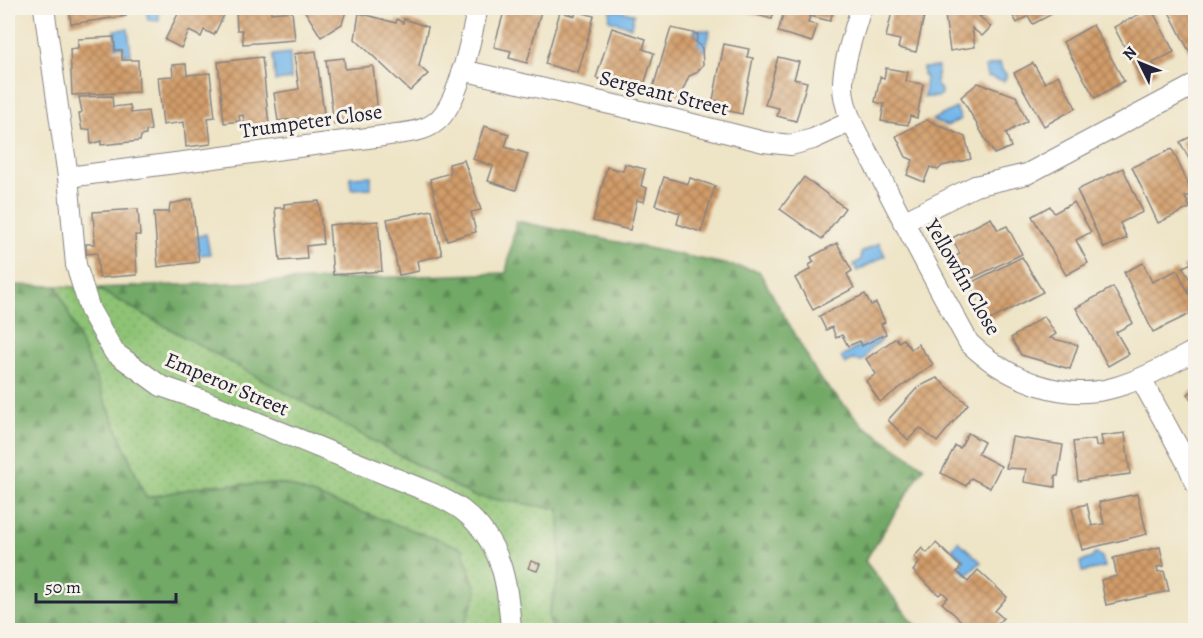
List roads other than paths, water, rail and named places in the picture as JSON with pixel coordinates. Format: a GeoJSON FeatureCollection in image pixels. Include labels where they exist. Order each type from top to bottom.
{"type":"FeatureCollection","features":[{"type":"Feature","properties":{"kind":"street","name":"Emperor Street"},"geometry":{"type":"LineString","coordinates":[[44,8],[68,177],[76,265],[90,310],[114,352],[161,386],[207,402],[434,494],[462,510],[485,533],[499,558],[507,583],[511,630]]}},
{"type":"Feature","properties":{"kind":"street","name":"Trumpeter Close"},"geometry":{"type":"LineString","coordinates":[[68,177],[417,130],[433,124],[452,102],[478,8]]}},
{"type":"Feature","properties":{"kind":"street","name":"Yellowfin Close"},"geometry":{"type":"LineString","coordinates":[[861,8],[843,84],[852,121],[903,222],[969,343],[985,358],[1007,373],[1056,390],[1084,391],[1113,388],[1141,379],[1196,350]]}},
{"type":"Feature","properties":{"kind":"street","name":"Sergeant Street"},"geometry":{"type":"LineString","coordinates":[[462,70],[764,142],[791,145],[813,139],[852,121]]}},
{"type":"Feature","properties":{"kind":"street"},"geometry":{"type":"LineString","coordinates":[[903,222],[975,186],[1028,174],[1196,84]]}},
{"type":"Feature","properties":{"kind":"street"},"geometry":{"type":"LineString","coordinates":[[1141,379],[1196,484]]}},
{"type":"Feature","properties":{"kind":"water"},"geometry":{"type":"Polygon","coordinates":[[[146,8],[159,8],[159,21],[148,20],[146,8]]]}},
{"type":"Feature","properties":{"kind":"water"},"geometry":{"type":"Polygon","coordinates":[[[611,9],[634,14],[631,27],[609,20],[611,9]]]}},
{"type":"Feature","properties":{"kind":"water"},"geometry":{"type":"Polygon","coordinates":[[[128,29],[131,54],[124,55],[124,47],[116,47],[115,30],[128,29]]]}},
{"type":"Feature","properties":{"kind":"water"},"geometry":{"type":"Polygon","coordinates":[[[695,29],[710,31],[705,51],[699,51],[696,46],[699,39],[694,32],[695,29]]]}},
{"type":"Feature","properties":{"kind":"water"},"geometry":{"type":"Polygon","coordinates":[[[290,53],[291,79],[275,81],[273,55],[290,53]]]}},
{"type":"Feature","properties":{"kind":"water"},"geometry":{"type":"Polygon","coordinates":[[[1000,63],[1007,75],[1004,81],[987,76],[985,67],[1000,63]]]}},
{"type":"Feature","properties":{"kind":"water"},"geometry":{"type":"Polygon","coordinates":[[[938,67],[936,84],[941,94],[937,97],[924,97],[926,76],[923,76],[923,68],[938,67]]]}},
{"type":"Feature","properties":{"kind":"water"},"geometry":{"type":"Polygon","coordinates":[[[956,108],[961,119],[947,126],[932,120],[956,108]]]}},
{"type":"Feature","properties":{"kind":"water"},"geometry":{"type":"Polygon","coordinates":[[[371,176],[371,188],[351,189],[350,177],[371,176]]]}},
{"type":"Feature","properties":{"kind":"water"},"geometry":{"type":"Polygon","coordinates":[[[206,234],[210,254],[198,255],[196,237],[206,234]]]}},
{"type":"Feature","properties":{"kind":"water"},"geometry":{"type":"Polygon","coordinates":[[[879,243],[885,256],[857,271],[854,264],[861,260],[861,253],[879,243]]]}},
{"type":"Feature","properties":{"kind":"water"},"geometry":{"type":"Polygon","coordinates":[[[878,335],[881,341],[871,348],[863,361],[852,360],[845,364],[841,357],[878,335]]]}},
{"type":"Feature","properties":{"kind":"water"},"geometry":{"type":"Polygon","coordinates":[[[958,541],[981,562],[967,575],[958,567],[964,560],[952,549],[958,541]]]}},
{"type":"Feature","properties":{"kind":"water"},"geometry":{"type":"Polygon","coordinates":[[[1095,553],[1102,557],[1105,567],[1082,572],[1080,562],[1092,558],[1095,553]]]}}]}
